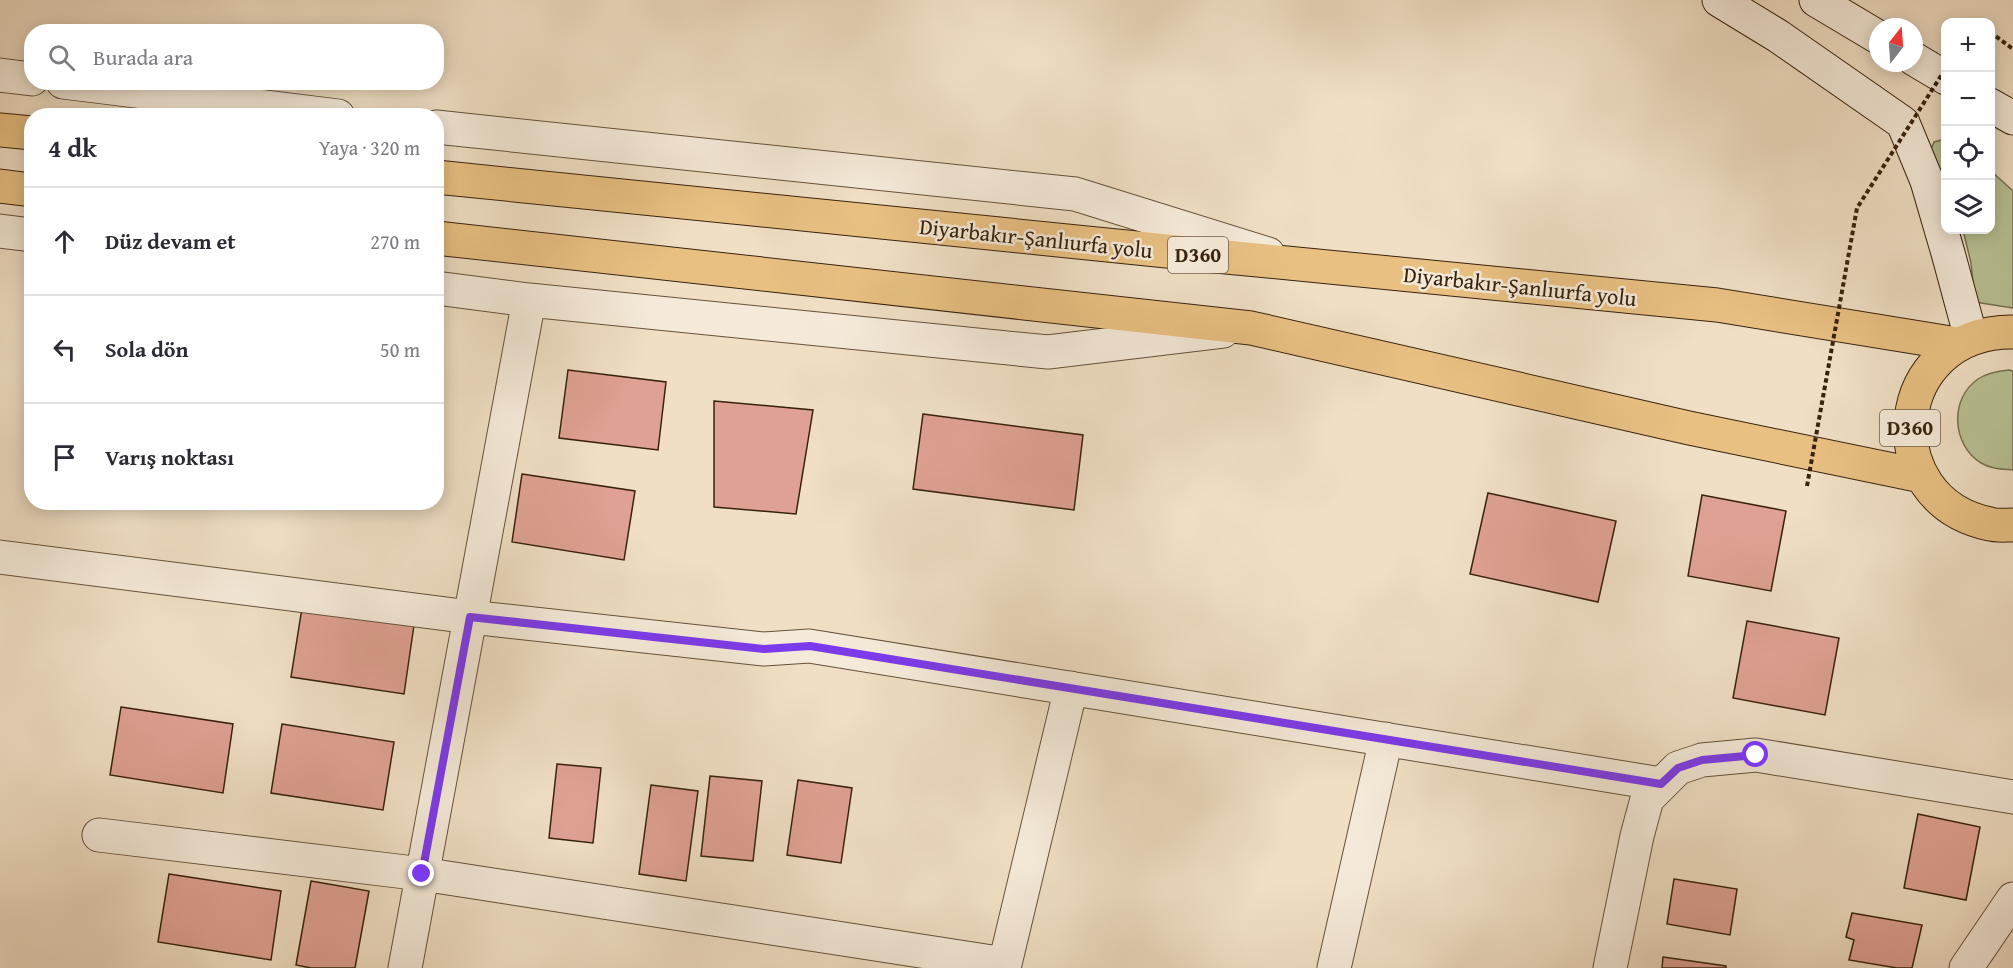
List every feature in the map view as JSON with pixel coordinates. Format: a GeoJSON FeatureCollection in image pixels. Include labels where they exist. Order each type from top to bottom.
{"type":"FeatureCollection","features":[{"type":"Feature","properties":{"kind":"highway"},"geometry":{"type":"LineString","coordinates":[[0,130],[24,132]]}},
{"type":"Feature","properties":{"kind":"highway","name":"Diyarbakır-Şanlıurfa yolu"},"geometry":{"type":"LineString","coordinates":[[444,178],[1717,305],[1964,341]]}},
{"type":"Feature","properties":{"kind":"highway"},"geometry":{"type":"LineString","coordinates":[[0,186],[24,189]]}},
{"type":"Feature","properties":{"kind":"highway","name":"D360"},"geometry":{"type":"LineString","coordinates":[[444,239],[1251,328],[1689,428],[1922,476]]}},
{"type":"Feature","properties":{"kind":"highway","name":"D360"},"geometry":{"type":"LineString","coordinates":[[2013,332],[1996,331],[1964,341],[1934,363],[1918,389],[1910,418],[1911,448],[1922,476],[1940,499],[1963,516],[1991,525],[2013,525]]}},
{"type":"Feature","properties":{"kind":"street"},"geometry":{"type":"LineString","coordinates":[[1719,0],[1778,36],[1903,123],[1927,181],[1948,253],[1964,341]]}},
{"type":"Feature","properties":{"kind":"street"},"geometry":{"type":"LineString","coordinates":[[1816,0],[1869,32]]}},
{"type":"Feature","properties":{"kind":"street"},"geometry":{"type":"LineString","coordinates":[[1923,64],[1941,75]]}},
{"type":"Feature","properties":{"kind":"street"},"geometry":{"type":"LineString","coordinates":[[0,75],[24,78]]}},
{"type":"Feature","properties":{"kind":"street"},"geometry":{"type":"LineString","coordinates":[[128,90],[273,108]]}},
{"type":"Feature","properties":{"kind":"street"},"geometry":{"type":"LineString","coordinates":[[1995,108],[2013,118]]}},
{"type":"Feature","properties":{"kind":"street"},"geometry":{"type":"LineString","coordinates":[[444,128],[1076,194],[1305,265]]}},
{"type":"Feature","properties":{"kind":"street"},"geometry":{"type":"LineString","coordinates":[[0,231],[24,234]]}},
{"type":"Feature","properties":{"kind":"street"},"geometry":{"type":"LineString","coordinates":[[444,289],[529,300],[1048,352],[1251,328]]}},
{"type":"Feature","properties":{"kind":"street"},"geometry":{"type":"LineString","coordinates":[[405,968],[529,300]]}},
{"type":"Feature","properties":{"kind":"street"},"geometry":{"type":"LineString","coordinates":[[0,557],[470,617],[764,649],[810,646],[1661,784]]}},
{"type":"Feature","properties":{"kind":"street"},"geometry":{"type":"LineString","coordinates":[[99,835],[422,874],[1004,966],[1071,688]]}},
{"type":"Feature","properties":{"kind":"street"},"geometry":{"type":"LineString","coordinates":[[1334,968],[1386,740]]}},
{"type":"Feature","properties":{"kind":"street"},"geometry":{"type":"LineString","coordinates":[[1610,968],[1637,836],[1647,800],[1678,768],[1702,760],[1756,755],[2013,797]]}},
{"type":"Feature","properties":{"kind":"street"},"geometry":{"type":"LineString","coordinates":[[1966,968],[2013,899]]}},
{"type":"Feature","properties":{"kind":"path"},"geometry":{"type":"LineString","coordinates":[[1995,36],[2013,49]]}},
{"type":"Feature","properties":{"kind":"path"},"geometry":{"type":"LineString","coordinates":[[1807,486],[1857,208],[1943,72]]}},
{"type":"Feature","properties":{"kind":"green space"},"geometry":{"type":"Polygon","coordinates":[[[1941,140],[1941,176],[1928,157],[1934,142],[1941,140]]]}},
{"type":"Feature","properties":{"kind":"green space"},"geometry":{"type":"Polygon","coordinates":[[[1995,175],[2013,191],[2013,308],[1975,302],[1971,263],[1964,234],[1995,234],[1995,175]]]}},
{"type":"Feature","properties":{"kind":"green space"},"geometry":{"type":"Polygon","coordinates":[[[2013,371],[2013,470],[1989,466],[1971,455],[1964,445],[1958,422],[1962,398],[1969,388],[1985,375],[2013,371]]]}},
{"type":"Feature","properties":{"kind":"building"},"geometry":{"type":"Polygon","coordinates":[[[568,370],[666,382],[658,450],[559,438],[568,370]]]}},
{"type":"Feature","properties":{"kind":"building"},"geometry":{"type":"Polygon","coordinates":[[[714,401],[813,410],[796,514],[714,507],[714,401]]]}},
{"type":"Feature","properties":{"kind":"building"},"geometry":{"type":"Polygon","coordinates":[[[923,414],[1083,435],[1074,510],[913,489],[923,414]]]}},
{"type":"Feature","properties":{"kind":"building"},"geometry":{"type":"Polygon","coordinates":[[[522,474],[635,491],[624,560],[512,542],[522,474]]]}},
{"type":"Feature","properties":{"kind":"building"},"geometry":{"type":"Polygon","coordinates":[[[1488,493],[1616,521],[1598,602],[1470,574],[1488,493]]]}},
{"type":"Feature","properties":{"kind":"building"},"geometry":{"type":"Polygon","coordinates":[[[1702,495],[1786,511],[1771,591],[1688,576],[1702,495]]]}},
{"type":"Feature","properties":{"kind":"building"},"geometry":{"type":"Polygon","coordinates":[[[302,608],[414,625],[404,694],[291,677],[302,608]]]}},
{"type":"Feature","properties":{"kind":"building"},"geometry":{"type":"Polygon","coordinates":[[[1747,621],[1839,638],[1825,715],[1733,698],[1747,621]]]}},
{"type":"Feature","properties":{"kind":"building"},"geometry":{"type":"Polygon","coordinates":[[[121,707],[233,724],[223,793],[110,775],[121,707]]]}},
{"type":"Feature","properties":{"kind":"building"},"geometry":{"type":"Polygon","coordinates":[[[282,724],[394,742],[383,810],[271,793],[282,724]]]}},
{"type":"Feature","properties":{"kind":"building"},"geometry":{"type":"Polygon","coordinates":[[[557,764],[601,768],[593,843],[549,838],[557,764]]]}},
{"type":"Feature","properties":{"kind":"building"},"geometry":{"type":"Polygon","coordinates":[[[710,776],[762,781],[753,861],[701,856],[710,776]]]}},
{"type":"Feature","properties":{"kind":"building"},"geometry":{"type":"Polygon","coordinates":[[[798,780],[852,788],[841,863],[787,855],[798,780]]]}},
{"type":"Feature","properties":{"kind":"building"},"geometry":{"type":"Polygon","coordinates":[[[651,785],[698,791],[686,881],[639,874],[651,785]]]}},
{"type":"Feature","properties":{"kind":"building"},"geometry":{"type":"Polygon","coordinates":[[[1918,814],[1980,827],[1966,900],[1904,888],[1918,814]]]}},
{"type":"Feature","properties":{"kind":"building"},"geometry":{"type":"Polygon","coordinates":[[[169,874],[281,891],[271,960],[158,942],[169,874]]]}},
{"type":"Feature","properties":{"kind":"building"},"geometry":{"type":"Polygon","coordinates":[[[1674,879],[1737,889],[1730,935],[1667,924],[1674,879]]]}},
{"type":"Feature","properties":{"kind":"building"},"geometry":{"type":"Polygon","coordinates":[[[311,881],[369,891],[355,968],[311,968],[296,965],[311,881]]]}},
{"type":"Feature","properties":{"kind":"building"},"geometry":{"type":"Polygon","coordinates":[[[1852,913],[1922,925],[1912,968],[1897,968],[1849,960],[1854,940],[1846,937],[1852,913]]]}},
{"type":"Feature","properties":{"kind":"building"},"geometry":{"type":"Polygon","coordinates":[[[1663,957],[1726,966],[1726,968],[1662,968],[1663,957]]]}},
{"type":"Feature","properties":{"kind":"route"},"geometry":{"type":"LineString","coordinates":[[422,874],[470,617],[764,649],[810,646],[1661,784],[1678,768],[1702,760],[1756,755]]}}]}
